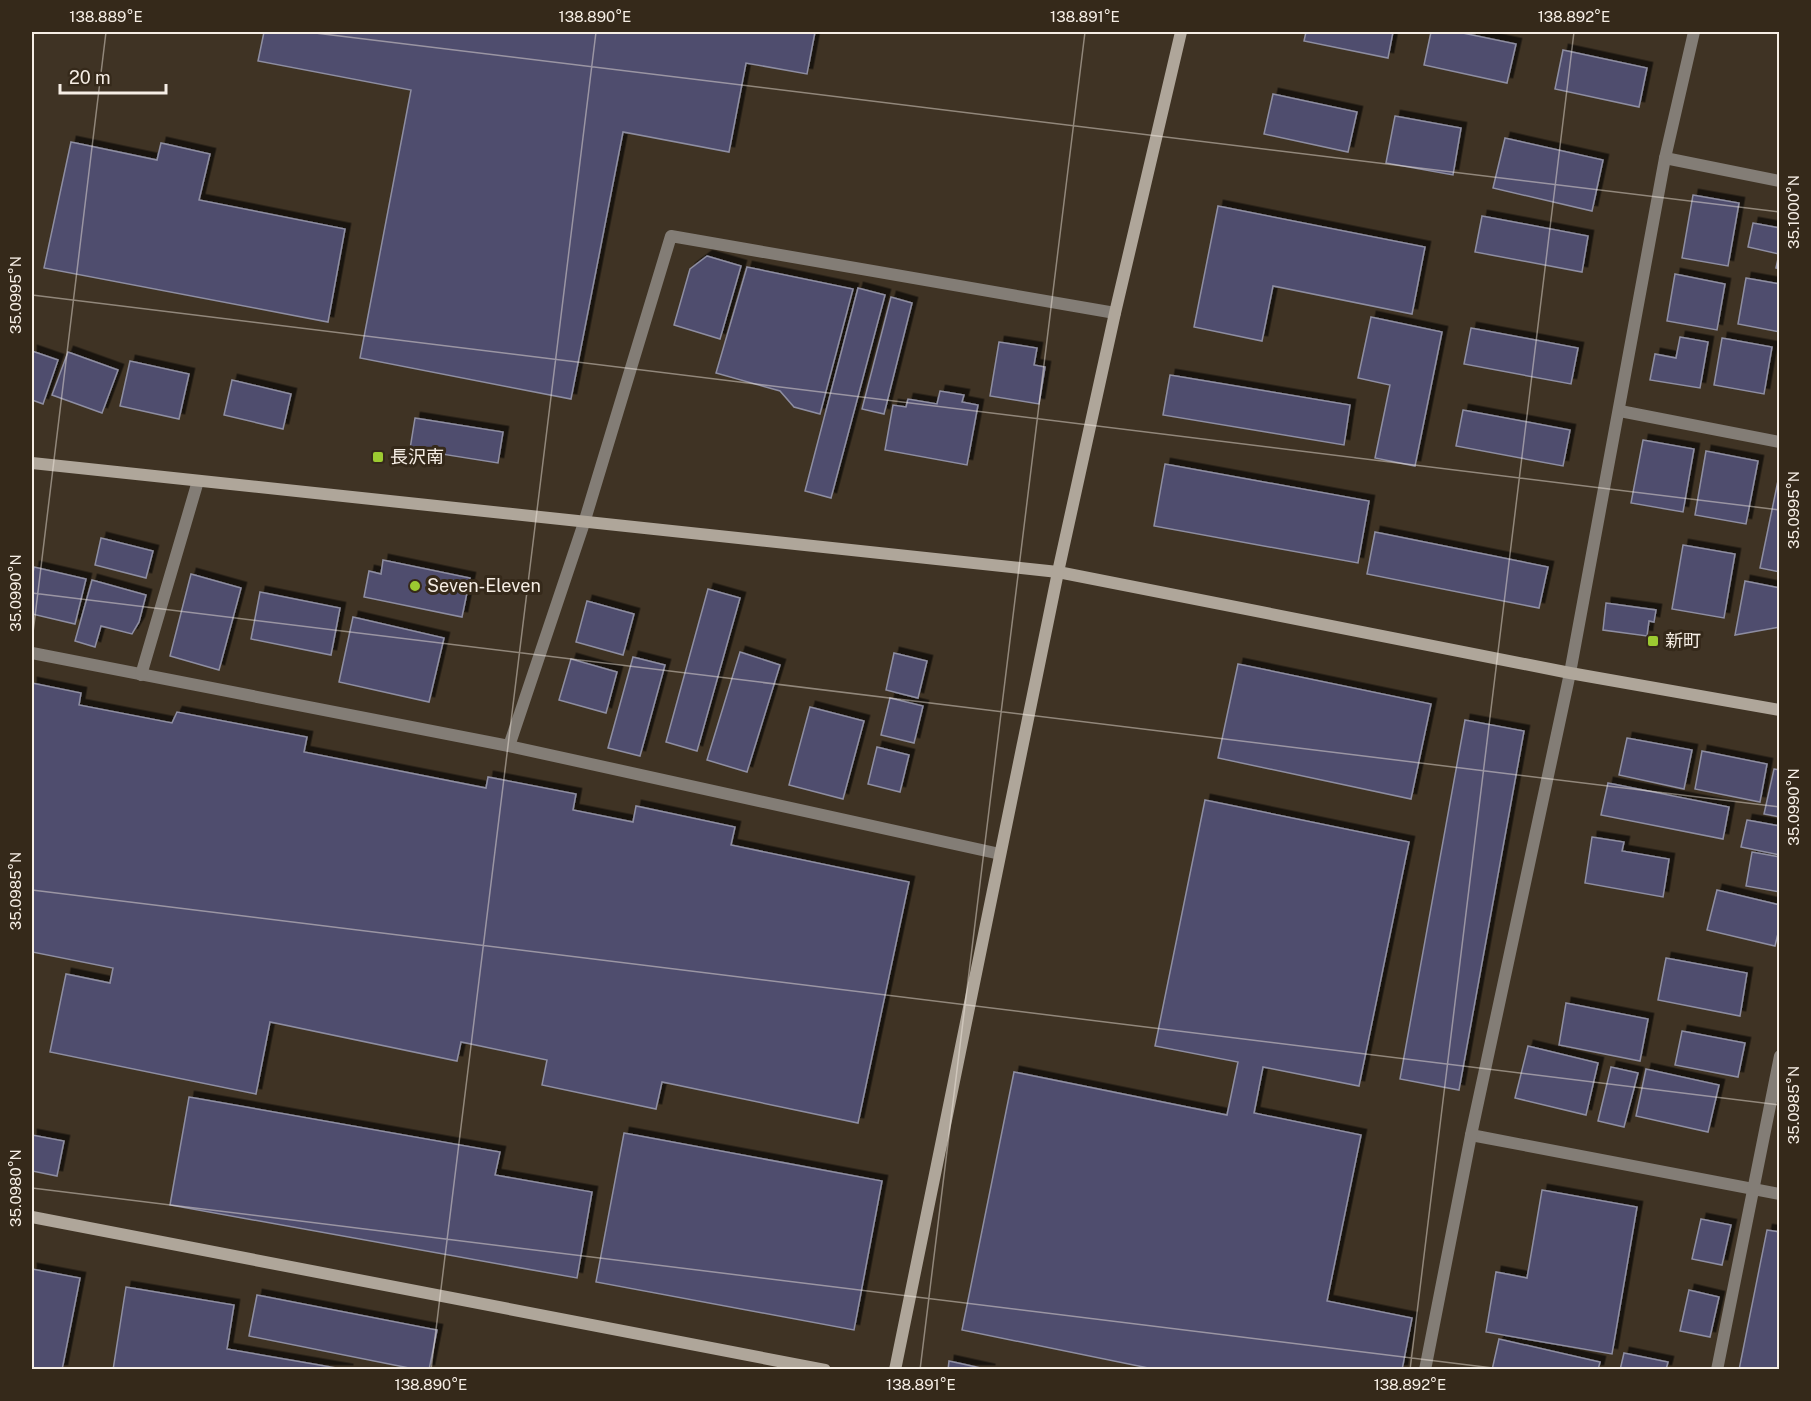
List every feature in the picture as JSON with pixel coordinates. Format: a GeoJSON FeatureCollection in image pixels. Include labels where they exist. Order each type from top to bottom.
{"type":"FeatureCollection","features":[{"type":"Feature","properties":{"kind":"street"},"geometry":{"type":"LineString","coordinates":[[895,1370],[1058,573],[1115,313],[1181,32]]}},
{"type":"Feature","properties":{"kind":"street"},"geometry":{"type":"LineString","coordinates":[[1425,1370],[1471,1135],[1570,674],[1665,158],[1694,32]]}},
{"type":"Feature","properties":{"kind":"street"},"geometry":{"type":"LineString","coordinates":[[1665,158],[1779,181]]}},
{"type":"Feature","properties":{"kind":"street"},"geometry":{"type":"LineString","coordinates":[[509,746],[584,523],[671,236],[1115,313]]}},
{"type":"Feature","properties":{"kind":"street"},"geometry":{"type":"LineString","coordinates":[[1620,411],[1779,442]]}},
{"type":"Feature","properties":{"kind":"street"},"geometry":{"type":"LineString","coordinates":[[32,463],[1058,573],[1570,674],[1779,710]]}},
{"type":"Feature","properties":{"kind":"street"},"geometry":{"type":"LineString","coordinates":[[141,675],[198,481]]}},
{"type":"Feature","properties":{"kind":"street"},"geometry":{"type":"LineString","coordinates":[[32,653],[509,746],[1000,854]]}},
{"type":"Feature","properties":{"kind":"street"},"geometry":{"type":"LineString","coordinates":[[1717,1370],[1779,1056]]}},
{"type":"Feature","properties":{"kind":"street"},"geometry":{"type":"LineString","coordinates":[[1471,1135],[1779,1194]]}},
{"type":"Feature","properties":{"kind":"street"},"geometry":{"type":"LineString","coordinates":[[32,1217],[825,1370]]}},
{"type":"Feature","properties":{"kind":"building"},"geometry":{"type":"Polygon","coordinates":[[[264,32],[815,32],[807,74],[746,63],[729,152],[623,132],[571,399],[360,358],[411,90],[258,61],[264,32]]]}},
{"type":"Feature","properties":{"kind":"building"},"geometry":{"type":"Polygon","coordinates":[[[1306,32],[1393,32],[1388,58],[1304,41],[1306,32]]]}},
{"type":"Feature","properties":{"kind":"building"},"geometry":{"type":"Polygon","coordinates":[[[1431,32],[1458,32],[1516,44],[1507,83],[1424,65],[1431,32]]]}},
{"type":"Feature","properties":{"kind":"building"},"geometry":{"type":"Polygon","coordinates":[[[1563,50],[1647,68],[1639,107],[1555,89],[1563,50]]]}},
{"type":"Feature","properties":{"kind":"building"},"geometry":{"type":"Polygon","coordinates":[[[1273,94],[1357,112],[1348,152],[1264,134],[1273,94]]]}},
{"type":"Feature","properties":{"kind":"building"},"geometry":{"type":"Polygon","coordinates":[[[1395,116],[1461,128],[1453,175],[1386,163],[1395,116]]]}},
{"type":"Feature","properties":{"kind":"building"},"geometry":{"type":"Polygon","coordinates":[[[1505,138],[1603,160],[1592,211],[1493,188],[1505,138]]]}},
{"type":"Feature","properties":{"kind":"building"},"geometry":{"type":"Polygon","coordinates":[[[71,142],[157,160],[161,143],[210,154],[199,200],[345,229],[328,322],[44,268],[71,142]]]}},
{"type":"Feature","properties":{"kind":"building"},"geometry":{"type":"Polygon","coordinates":[[[1693,195],[1739,203],[1728,266],[1682,258],[1693,195]]]}},
{"type":"Feature","properties":{"kind":"building"},"geometry":{"type":"Polygon","coordinates":[[[1218,206],[1425,247],[1412,314],[1273,286],[1262,341],[1194,327],[1218,206]]]}},
{"type":"Feature","properties":{"kind":"building"},"geometry":{"type":"Polygon","coordinates":[[[1482,216],[1588,236],[1582,272],[1475,252],[1482,216]]]}},
{"type":"Feature","properties":{"kind":"building"},"geometry":{"type":"Polygon","coordinates":[[[1753,223],[1780,228],[1780,269],[1776,268],[1779,254],[1748,247],[1753,223]]]}},
{"type":"Feature","properties":{"kind":"building"},"geometry":{"type":"Polygon","coordinates":[[[707,256],[741,266],[720,339],[674,325],[690,269],[707,256]]]}},
{"type":"Feature","properties":{"kind":"building"},"geometry":{"type":"Polygon","coordinates":[[[747,267],[853,289],[820,414],[794,407],[780,391],[716,373],[747,267]]]}},
{"type":"Feature","properties":{"kind":"building"},"geometry":{"type":"Polygon","coordinates":[[[1675,274],[1725,284],[1717,330],[1667,321],[1675,274]]]}},
{"type":"Feature","properties":{"kind":"building"},"geometry":{"type":"Polygon","coordinates":[[[1746,278],[1780,284],[1780,332],[1738,324],[1746,278]]]}},
{"type":"Feature","properties":{"kind":"building"},"geometry":{"type":"Polygon","coordinates":[[[858,288],[885,295],[831,498],[805,491],[858,288]]]}},
{"type":"Feature","properties":{"kind":"building"},"geometry":{"type":"Polygon","coordinates":[[[891,297],[912,303],[884,414],[862,409],[891,297]]]}},
{"type":"Feature","properties":{"kind":"building"},"geometry":{"type":"Polygon","coordinates":[[[1371,317],[1442,332],[1415,466],[1375,458],[1390,385],[1358,378],[1371,317]]]}},
{"type":"Feature","properties":{"kind":"building"},"geometry":{"type":"Polygon","coordinates":[[[1471,328],[1578,348],[1571,384],[1464,364],[1471,328]]]}},
{"type":"Feature","properties":{"kind":"building"},"geometry":{"type":"Polygon","coordinates":[[[1680,337],[1708,342],[1700,388],[1650,380],[1655,354],[1676,358],[1680,337]]]}},
{"type":"Feature","properties":{"kind":"building"},"geometry":{"type":"Polygon","coordinates":[[[1722,338],[1772,347],[1764,394],[1714,385],[1722,338]]]}},
{"type":"Feature","properties":{"kind":"building"},"geometry":{"type":"Polygon","coordinates":[[[999,342],[1037,348],[1034,365],[1045,367],[1039,404],[990,396],[999,342]]]}},
{"type":"Feature","properties":{"kind":"building"},"geometry":{"type":"Polygon","coordinates":[[[32,351],[58,360],[43,404],[32,400],[32,351]]]}},
{"type":"Feature","properties":{"kind":"building"},"geometry":{"type":"Polygon","coordinates":[[[68,352],[118,370],[102,413],[52,395],[68,352]]]}},
{"type":"Feature","properties":{"kind":"building"},"geometry":{"type":"Polygon","coordinates":[[[130,361],[189,374],[179,419],[120,406],[130,361]]]}},
{"type":"Feature","properties":{"kind":"building"},"geometry":{"type":"Polygon","coordinates":[[[1170,375],[1350,405],[1344,445],[1163,415],[1170,375]]]}},
{"type":"Feature","properties":{"kind":"building"},"geometry":{"type":"Polygon","coordinates":[[[232,380],[291,394],[283,429],[224,415],[232,380]]]}},
{"type":"Feature","properties":{"kind":"building"},"geometry":{"type":"Polygon","coordinates":[[[940,391],[964,395],[962,402],[978,405],[967,465],[885,450],[893,405],[906,407],[908,399],[937,404],[940,391]]]}},
{"type":"Feature","properties":{"kind":"building"},"geometry":{"type":"Polygon","coordinates":[[[1463,410],[1570,430],[1563,466],[1456,446],[1463,410]]]}},
{"type":"Feature","properties":{"kind":"building"},"geometry":{"type":"Polygon","coordinates":[[[415,418],[503,432],[498,463],[410,449],[415,418]]]}},
{"type":"Feature","properties":{"kind":"building"},"geometry":{"type":"Polygon","coordinates":[[[1643,440],[1694,449],[1683,512],[1631,503],[1643,440]]]}},
{"type":"Feature","properties":{"kind":"building"},"geometry":{"type":"Polygon","coordinates":[[[1706,451],[1758,461],[1746,524],[1695,515],[1706,451]]]}},
{"type":"Feature","properties":{"kind":"building"},"geometry":{"type":"Polygon","coordinates":[[[1165,464],[1369,501],[1358,563],[1154,526],[1165,464]]]}},
{"type":"Feature","properties":{"kind":"building"},"geometry":{"type":"Polygon","coordinates":[[[1780,471],[1780,572],[1760,568],[1780,471]]]}},
{"type":"Feature","properties":{"kind":"building"},"geometry":{"type":"Polygon","coordinates":[[[1375,532],[1548,567],[1539,608],[1367,574],[1375,532]]]}},
{"type":"Feature","properties":{"kind":"building"},"geometry":{"type":"Polygon","coordinates":[[[101,538],[153,551],[146,578],[95,565],[101,538]]]}},
{"type":"Feature","properties":{"kind":"building"},"geometry":{"type":"Polygon","coordinates":[[[1683,545],[1735,554],[1724,618],[1672,609],[1683,545]]]}},
{"type":"Feature","properties":{"kind":"building"},"geometry":{"type":"Polygon","coordinates":[[[383,560],[470,578],[462,617],[364,597],[369,571],[381,574],[383,560]]]}},
{"type":"Feature","properties":{"kind":"building"},"geometry":{"type":"Polygon","coordinates":[[[34,567],[86,579],[75,624],[32,614],[34,567]]]}},
{"type":"Feature","properties":{"kind":"building"},"geometry":{"type":"Polygon","coordinates":[[[191,574],[241,588],[219,670],[170,656],[191,574]]]}},
{"type":"Feature","properties":{"kind":"building"},"geometry":{"type":"Polygon","coordinates":[[[92,580],[146,595],[139,622],[132,634],[101,626],[95,647],[75,641],[92,580]]]}},
{"type":"Feature","properties":{"kind":"building"},"geometry":{"type":"Polygon","coordinates":[[[1745,581],[1780,588],[1780,627],[1735,635],[1745,581]]]}},
{"type":"Feature","properties":{"kind":"building"},"geometry":{"type":"Polygon","coordinates":[[[708,589],[740,598],[697,751],[666,742],[708,589]]]}},
{"type":"Feature","properties":{"kind":"building"},"geometry":{"type":"Polygon","coordinates":[[[260,592],[340,608],[331,655],[251,639],[260,592]]]}},
{"type":"Feature","properties":{"kind":"building"},"geometry":{"type":"Polygon","coordinates":[[[587,601],[634,614],[623,655],[576,642],[587,601]]]}},
{"type":"Feature","properties":{"kind":"building"},"geometry":{"type":"Polygon","coordinates":[[[1606,603],[1656,610],[1654,622],[1649,621],[1647,636],[1603,630],[1606,603]]]}},
{"type":"Feature","properties":{"kind":"building"},"geometry":{"type":"Polygon","coordinates":[[[353,617],[444,638],[429,702],[339,682],[353,617]]]}},
{"type":"Feature","properties":{"kind":"building"},"geometry":{"type":"Polygon","coordinates":[[[740,652],[780,665],[747,772],[707,760],[740,652]]]}},
{"type":"Feature","properties":{"kind":"building"},"geometry":{"type":"Polygon","coordinates":[[[894,653],[927,661],[918,698],[886,690],[894,653]]]}},
{"type":"Feature","properties":{"kind":"building"},"geometry":{"type":"Polygon","coordinates":[[[633,657],[665,665],[640,756],[608,748],[633,657]]]}},
{"type":"Feature","properties":{"kind":"building"},"geometry":{"type":"Polygon","coordinates":[[[571,659],[617,672],[606,713],[559,700],[571,659]]]}},
{"type":"Feature","properties":{"kind":"building"},"geometry":{"type":"Polygon","coordinates":[[[1238,664],[1431,704],[1411,799],[1218,758],[1238,664]]]}},
{"type":"Feature","properties":{"kind":"building"},"geometry":{"type":"Polygon","coordinates":[[[32,683],[81,693],[79,705],[172,723],[177,712],[307,737],[304,752],[486,788],[488,777],[576,794],[573,810],[633,822],[636,806],[735,827],[731,845],[909,882],[858,1123],[662,1082],[656,1109],[542,1085],[547,1060],[461,1042],[457,1061],[270,1022],[256,1094],[50,1052],[66,974],[110,983],[113,968],[32,952],[32,683]]]}},
{"type":"Feature","properties":{"kind":"building"},"geometry":{"type":"Polygon","coordinates":[[[890,698],[923,706],[914,743],[881,735],[890,698]]]}},
{"type":"Feature","properties":{"kind":"building"},"geometry":{"type":"Polygon","coordinates":[[[810,707],[864,721],[843,799],[789,785],[810,707]]]}},
{"type":"Feature","properties":{"kind":"building"},"geometry":{"type":"Polygon","coordinates":[[[1465,720],[1524,731],[1459,1090],[1400,1079],[1465,720]]]}},
{"type":"Feature","properties":{"kind":"building"},"geometry":{"type":"Polygon","coordinates":[[[1627,738],[1692,750],[1684,789],[1619,775],[1627,738]]]}},
{"type":"Feature","properties":{"kind":"building"},"geometry":{"type":"Polygon","coordinates":[[[877,747],[909,755],[900,792],[868,784],[877,747]]]}},
{"type":"Feature","properties":{"kind":"building"},"geometry":{"type":"Polygon","coordinates":[[[1702,751],[1767,764],[1760,802],[1695,789],[1702,751]]]}},
{"type":"Feature","properties":{"kind":"building"},"geometry":{"type":"Polygon","coordinates":[[[1774,769],[1780,770],[1780,817],[1764,814],[1774,769]]]}},
{"type":"Feature","properties":{"kind":"building"},"geometry":{"type":"Polygon","coordinates":[[[1608,783],[1729,807],[1723,839],[1601,815],[1608,783]]]}},
{"type":"Feature","properties":{"kind":"building"},"geometry":{"type":"Polygon","coordinates":[[[1205,800],[1409,842],[1359,1086],[1263,1067],[1254,1113],[1361,1135],[1327,1301],[1412,1318],[1402,1370],[1158,1370],[962,1330],[1014,1072],[1227,1115],[1238,1062],[1155,1046],[1205,800]]]}},
{"type":"Feature","properties":{"kind":"building"},"geometry":{"type":"Polygon","coordinates":[[[1747,820],[1780,826],[1780,855],[1741,847],[1747,820]]]}},
{"type":"Feature","properties":{"kind":"building"},"geometry":{"type":"Polygon","coordinates":[[[1592,837],[1624,842],[1622,851],[1669,859],[1663,897],[1585,883],[1592,837]]]}},
{"type":"Feature","properties":{"kind":"building"},"geometry":{"type":"Polygon","coordinates":[[[1752,852],[1780,857],[1780,892],[1746,886],[1752,852]]]}},
{"type":"Feature","properties":{"kind":"building"},"geometry":{"type":"Polygon","coordinates":[[[1717,890],[1780,905],[1780,925],[1775,946],[1707,930],[1717,890]]]}},
{"type":"Feature","properties":{"kind":"building"},"geometry":{"type":"Polygon","coordinates":[[[1666,958],[1747,973],[1740,1016],[1658,1000],[1666,958]]]}},
{"type":"Feature","properties":{"kind":"building"},"geometry":{"type":"Polygon","coordinates":[[[1566,1003],[1648,1019],[1640,1061],[1559,1045],[1566,1003]]]}},
{"type":"Feature","properties":{"kind":"building"},"geometry":{"type":"Polygon","coordinates":[[[1682,1031],[1745,1043],[1738,1077],[1675,1065],[1682,1031]]]}},
{"type":"Feature","properties":{"kind":"building"},"geometry":{"type":"Polygon","coordinates":[[[1528,1046],[1598,1063],[1586,1115],[1515,1098],[1528,1046]]]}},
{"type":"Feature","properties":{"kind":"building"},"geometry":{"type":"Polygon","coordinates":[[[1611,1067],[1638,1073],[1624,1127],[1598,1121],[1611,1067]]]}},
{"type":"Feature","properties":{"kind":"building"},"geometry":{"type":"Polygon","coordinates":[[[1646,1069],[1719,1085],[1708,1132],[1636,1116],[1646,1069]]]}},
{"type":"Feature","properties":{"kind":"building"},"geometry":{"type":"Polygon","coordinates":[[[189,1097],[500,1152],[495,1175],[592,1192],[577,1278],[170,1205],[189,1097]]]}},
{"type":"Feature","properties":{"kind":"building"},"geometry":{"type":"Polygon","coordinates":[[[624,1133],[882,1181],[854,1330],[596,1282],[624,1133]]]}},
{"type":"Feature","properties":{"kind":"building"},"geometry":{"type":"Polygon","coordinates":[[[32,1135],[64,1141],[57,1176],[32,1171],[32,1135]]]}},
{"type":"Feature","properties":{"kind":"building"},"geometry":{"type":"Polygon","coordinates":[[[1542,1190],[1637,1207],[1612,1354],[1486,1332],[1496,1272],[1527,1278],[1542,1190]]]}},
{"type":"Feature","properties":{"kind":"building"},"geometry":{"type":"Polygon","coordinates":[[[1701,1219],[1731,1225],[1722,1265],[1692,1259],[1701,1219]]]}},
{"type":"Feature","properties":{"kind":"building"},"geometry":{"type":"Polygon","coordinates":[[[1767,1230],[1780,1232],[1780,1370],[1739,1370],[1767,1230]]]}},
{"type":"Feature","properties":{"kind":"building"},"geometry":{"type":"Polygon","coordinates":[[[32,1269],[80,1278],[62,1370],[32,1370],[32,1269]]]}},
{"type":"Feature","properties":{"kind":"building"},"geometry":{"type":"Polygon","coordinates":[[[126,1287],[234,1305],[227,1349],[348,1370],[113,1370],[126,1287]]]}},
{"type":"Feature","properties":{"kind":"building"},"geometry":{"type":"Polygon","coordinates":[[[1689,1290],[1719,1297],[1710,1337],[1680,1331],[1689,1290]]]}},
{"type":"Feature","properties":{"kind":"building"},"geometry":{"type":"Polygon","coordinates":[[[257,1295],[437,1330],[429,1370],[419,1370],[249,1336],[257,1295]]]}},
{"type":"Feature","properties":{"kind":"building"},"geometry":{"type":"Polygon","coordinates":[[[1499,1339],[1600,1362],[1598,1370],[1492,1370],[1499,1339]]]}},
{"type":"Feature","properties":{"kind":"building"},"geometry":{"type":"Polygon","coordinates":[[[1624,1353],[1668,1362],[1666,1370],[1620,1370],[1624,1353]]]}},
{"type":"Feature","properties":{"kind":"building"},"geometry":{"type":"Polygon","coordinates":[[[949,1361],[990,1370],[948,1370],[949,1361]]]}},
{"type":"Feature","properties":{"kind":"place","name":"長沢南"},"geometry":{"type":"Point","coordinates":[378,457]}},
{"type":"Feature","properties":{"kind":"place","name":"Seven-Eleven"},"geometry":{"type":"Point","coordinates":[415,586]}},
{"type":"Feature","properties":{"kind":"place","name":"新町"},"geometry":{"type":"Point","coordinates":[1653,641]}}]}
